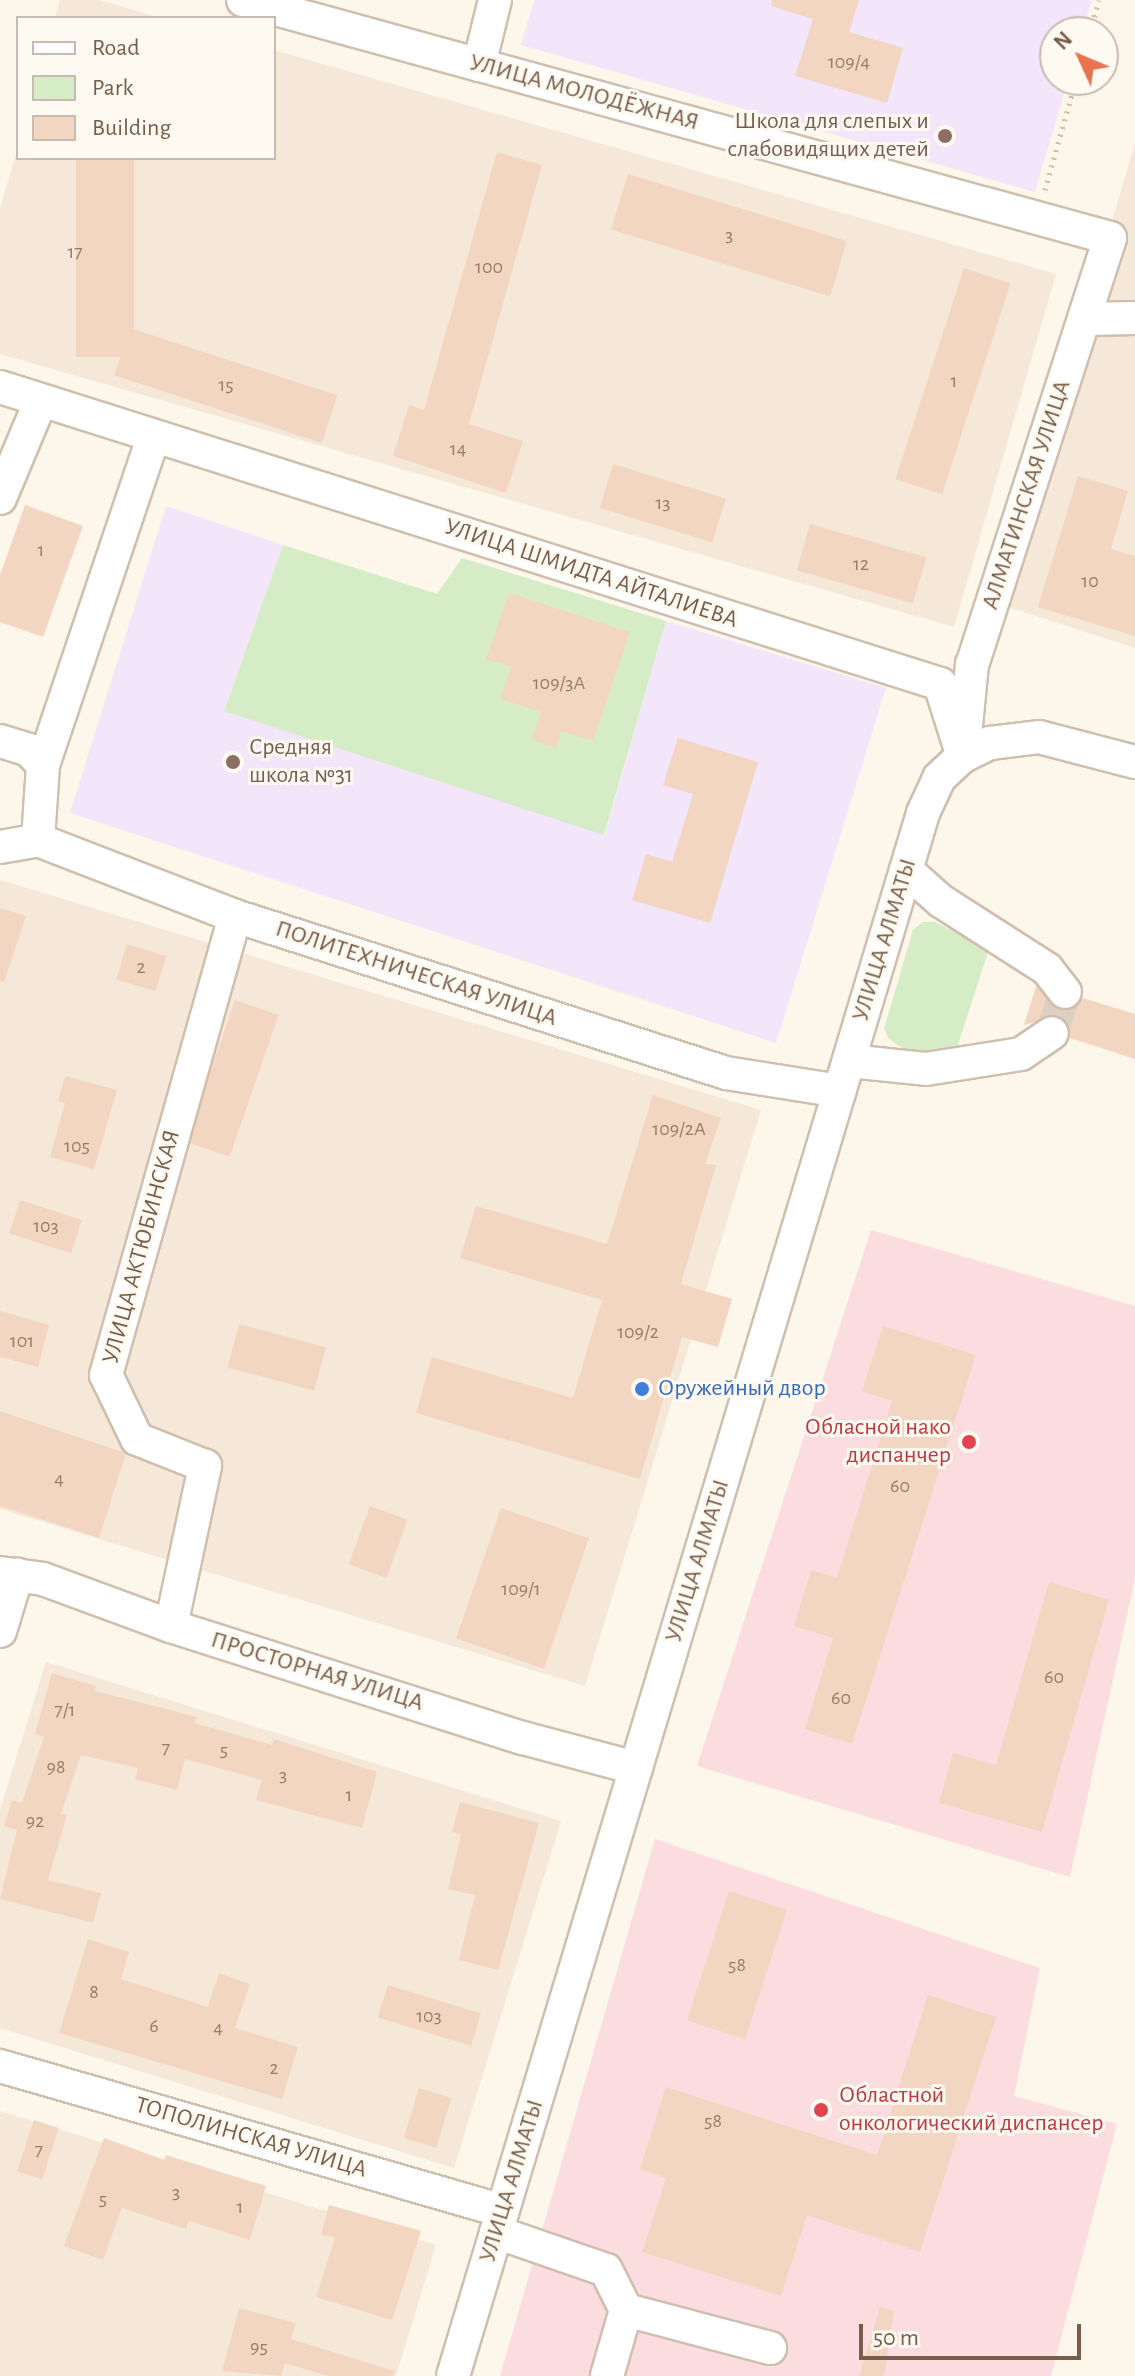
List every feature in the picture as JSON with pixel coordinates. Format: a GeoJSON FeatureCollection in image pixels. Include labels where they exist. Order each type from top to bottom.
{"type":"FeatureCollection","features":[{"type":"Feature","properties":{"kind":"street","name":"УЛИЦА МОЛОДЁЖНАЯ"},"geometry":{"type":"LineString","coordinates":[[243,0],[1110,238]]}},
{"type":"Feature","properties":{"kind":"street"},"geometry":{"type":"LineString","coordinates":[[479,65],[495,0]]}},
{"type":"Feature","properties":{"kind":"street","name":"АЛМАТИНСКАЯ УЛИЦА"},"geometry":{"type":"LineString","coordinates":[[963,756],[972,664],[1110,238]]}},
{"type":"Feature","properties":{"kind":"street"},"geometry":{"type":"LineString","coordinates":[[1084,319],[1135,318]]}},
{"type":"Feature","properties":{"kind":"street","name":"УЛИЦА ШМИДТА АЙТАЛИЕВА"},"geometry":{"type":"LineString","coordinates":[[0,387],[940,684],[963,756]]}},
{"type":"Feature","properties":{"kind":"street"},"geometry":{"type":"LineString","coordinates":[[0,498],[41,400]]}},
{"type":"Feature","properties":{"kind":"street"},"geometry":{"type":"LineString","coordinates":[[0,847],[38,840],[43,765],[154,436]]}},
{"type":"Feature","properties":{"kind":"street"},"geometry":{"type":"LineString","coordinates":[[963,756],[990,743],[1039,737],[1135,762]]}},
{"type":"Feature","properties":{"kind":"street"},"geometry":{"type":"LineString","coordinates":[[0,741],[29,750],[43,765]]}},
{"type":"Feature","properties":{"kind":"street","name":"УЛИЦА АЛМАТЫ"},"geometry":{"type":"LineString","coordinates":[[453,2376],[906,870],[939,778],[963,756]]}},
{"type":"Feature","properties":{"kind":"street","name":"ПОЛИТЕХНИЧЕСКАЯ УЛИЦА"},"geometry":{"type":"LineString","coordinates":[[38,840],[235,916],[726,1073],[844,1076],[926,1069],[1021,1054],[1052,1033]]}},
{"type":"Feature","properties":{"kind":"street"},"geometry":{"type":"LineString","coordinates":[[906,870],[941,901],[1037,962],[1065,992]]}},
{"type":"Feature","properties":{"kind":"street","name":"УЛИЦА АКТЮБИНСКАЯ"},"geometry":{"type":"LineString","coordinates":[[171,1626],[205,1466],[137,1439],[106,1375],[235,916]]}},
{"type":"Feature","properties":{"kind":"street"},"geometry":{"type":"LineString","coordinates":[[0,1631],[8,1574]]}},
{"type":"Feature","properties":{"kind":"street","name":"ПРОСТОРНАЯ УЛИЦА"},"geometry":{"type":"LineString","coordinates":[[8,1574],[43,1579],[171,1626],[523,1738],[636,1768]]}},
{"type":"Feature","properties":{"kind":"street","name":"ТОПОЛИНСКАЯ УЛИЦА"},"geometry":{"type":"LineString","coordinates":[[0,2066],[500,2222],[606,2270],[626,2310]]}},
{"type":"Feature","properties":{"kind":"street"},"geometry":{"type":"LineString","coordinates":[[607,2376],[626,2310],[770,2348]]}},
{"type":"Feature","properties":{"kind":"path"},"geometry":{"type":"LineString","coordinates":[[1037,218],[1071,96]]}},
{"type":"Feature","properties":{"kind":"shaded area"},"geometry":{"type":"Polygon","coordinates":[[[60,0],[99,0],[154,16],[56,16],[60,0]]]}},
{"type":"Feature","properties":{"kind":"shaded area","name":"Школа для слепых и слабовидящих детей"},"geometry":{"type":"Polygon","coordinates":[[[534,0],[1092,0],[1087,16],[1039,16],[1039,96],[1063,96],[1035,192],[521,45],[534,0]]]}},
{"type":"Feature","properties":{"kind":"shaded area"},"geometry":{"type":"Polygon","coordinates":[[[276,51],[1056,274],[954,627],[0,354],[0,209],[16,154],[16,160],[276,160],[276,51]]]}},
{"type":"Feature","properties":{"kind":"shaded area"},"geometry":{"type":"Polygon","coordinates":[[[1135,143],[1135,648],[999,604],[1135,143]]]}},
{"type":"Feature","properties":{"kind":"shaded area","name":"Средняя школа №31"},"geometry":{"type":"Polygon","coordinates":[[[166,506],[283,545],[224,710],[605,834],[666,621],[886,688],[776,1043],[70,813],[166,506]]]}},
{"type":"Feature","properties":{"kind":"shaded area"},"geometry":{"type":"Polygon","coordinates":[[[0,880],[761,1110],[585,1686],[0,1509],[0,880]]]}},
{"type":"Feature","properties":{"kind":"shaded area","name":"Обласной нако диспанчер"},"geometry":{"type":"Polygon","coordinates":[[[871,1230],[1135,1306],[1135,1578],[1070,1877],[697,1766],[871,1230]]]}},
{"type":"Feature","properties":{"kind":"shaded area"},"geometry":{"type":"Polygon","coordinates":[[[46,1662],[561,1821],[454,2168],[0,2028],[0,1810],[46,1662]]]}},
{"type":"Feature","properties":{"kind":"shaded area","name":"Областной онкологический диспансер"},"geometry":{"type":"Polygon","coordinates":[[[655,1839],[1040,1968],[1014,2096],[1117,2124],[1051,2376],[500,2376],[655,1839]]]}},
{"type":"Feature","properties":{"kind":"shaded area"},"geometry":{"type":"Polygon","coordinates":[[[0,2111],[436,2245],[396,2376],[0,2376],[0,2111]]]}},
{"type":"Feature","properties":{"kind":"green space"},"geometry":{"type":"Polygon","coordinates":[[[283,545],[437,594],[462,558],[666,621],[604,835],[224,711],[283,545]]]}},
{"type":"Feature","properties":{"kind":"green space"},"geometry":{"type":"Polygon","coordinates":[[[923,922],[935,922],[989,949],[957,1048],[908,1052],[889,1039],[884,1029],[913,930],[923,922]]]}},
{"type":"Feature","properties":{"kind":"building"},"geometry":{"type":"Polygon","coordinates":[[[772,0],[859,0],[849,32],[903,48],[887,103],[795,76],[813,19],[771,6],[772,0]]]}},
{"type":"Feature","properties":{"kind":"building"},"geometry":{"type":"Polygon","coordinates":[[[497,152],[542,165],[469,424],[523,441],[506,493],[393,456],[409,405],[424,410],[497,152]]]}},
{"type":"Feature","properties":{"kind":"building"},"geometry":{"type":"Polygon","coordinates":[[[76,160],[134,160],[134,357],[76,357],[76,160]]]}},
{"type":"Feature","properties":{"kind":"building"},"geometry":{"type":"Polygon","coordinates":[[[628,174],[847,241],[830,296],[611,229],[628,174]]]}},
{"type":"Feature","properties":{"kind":"building"},"geometry":{"type":"Polygon","coordinates":[[[964,268],[1011,283],[942,494],[895,479],[964,268]]]}},
{"type":"Feature","properties":{"kind":"building"},"geometry":{"type":"Polygon","coordinates":[[[130,328],[337,395],[322,443],[115,376],[130,328]]]}},
{"type":"Feature","properties":{"kind":"building"},"geometry":{"type":"Polygon","coordinates":[[[613,464],[726,498],[712,542],[600,508],[613,464]]]}},
{"type":"Feature","properties":{"kind":"building"},"geometry":{"type":"Polygon","coordinates":[[[1078,476],[1128,491],[1111,549],[1135,556],[1135,636],[1038,607],[1078,476]]]}},
{"type":"Feature","properties":{"kind":"building"},"geometry":{"type":"Polygon","coordinates":[[[25,505],[83,526],[43,637],[0,622],[0,575],[25,505]]]}},
{"type":"Feature","properties":{"kind":"building"},"geometry":{"type":"Polygon","coordinates":[[[810,524],[926,557],[913,603],[797,570],[810,524]]]}},
{"type":"Feature","properties":{"kind":"building"},"geometry":{"type":"Polygon","coordinates":[[[509,593],[630,632],[593,741],[561,731],[556,748],[532,740],[541,712],[500,699],[511,667],[486,659],[509,593]]]}},
{"type":"Feature","properties":{"kind":"building"},"geometry":{"type":"Polygon","coordinates":[[[678,738],[758,762],[710,923],[632,900],[646,854],[672,862],[693,794],[663,785],[678,738]]]}},
{"type":"Feature","properties":{"kind":"building"},"geometry":{"type":"Polygon","coordinates":[[[0,908],[26,916],[4,982],[0,981],[0,908]]]}},
{"type":"Feature","properties":{"kind":"building"},"geometry":{"type":"Polygon","coordinates":[[[127,944],[166,956],[155,991],[116,979],[127,944]]]}},
{"type":"Feature","properties":{"kind":"building"},"geometry":{"type":"Polygon","coordinates":[[[1036,986],[1059,1010],[1076,1007],[1083,998],[1135,1014],[1135,1059],[1070,1038],[1068,1023],[1060,1016],[1024,1025],[1036,986]]]}},
{"type":"Feature","properties":{"kind":"building"},"geometry":{"type":"Polygon","coordinates":[[[235,1000],[278,1015],[230,1157],[186,1142],[235,1000]]]}},
{"type":"Feature","properties":{"kind":"building"},"geometry":{"type":"Polygon","coordinates":[[[65,1076],[117,1090],[94,1169],[50,1157],[65,1103],[58,1101],[65,1076]]]}},
{"type":"Feature","properties":{"kind":"building"},"geometry":{"type":"Polygon","coordinates":[[[653,1095],[721,1118],[705,1164],[716,1165],[681,1284],[732,1299],[718,1347],[682,1337],[640,1479],[416,1413],[432,1357],[573,1398],[602,1300],[460,1258],[476,1206],[607,1244],[653,1095]]]}},
{"type":"Feature","properties":{"kind":"building"},"geometry":{"type":"Polygon","coordinates":[[[20,1200],[82,1220],[71,1253],[9,1233],[20,1200]]]}},
{"type":"Feature","properties":{"kind":"building"},"geometry":{"type":"Polygon","coordinates":[[[0,1311],[49,1325],[38,1367],[0,1357],[0,1311]]]}},
{"type":"Feature","properties":{"kind":"building"},"geometry":{"type":"Polygon","coordinates":[[[239,1324],[326,1347],[314,1391],[227,1367],[239,1324]]]}},
{"type":"Feature","properties":{"kind":"building"},"geometry":{"type":"Polygon","coordinates":[[[883,1326],[976,1355],[852,1744],[805,1729],[833,1638],[794,1626],[811,1570],[837,1578],[892,1401],[862,1391],[883,1326]]]}},
{"type":"Feature","properties":{"kind":"building"},"geometry":{"type":"Polygon","coordinates":[[[0,1411],[126,1453],[99,1538],[0,1506],[0,1411]]]}},
{"type":"Feature","properties":{"kind":"building"},"geometry":{"type":"Polygon","coordinates":[[[370,1506],[408,1520],[386,1578],[349,1564],[370,1506]]]}},
{"type":"Feature","properties":{"kind":"building"},"geometry":{"type":"Polygon","coordinates":[[[501,1508],[589,1538],[544,1669],[456,1638],[501,1508]]]}},
{"type":"Feature","properties":{"kind":"building"},"geometry":{"type":"Polygon","coordinates":[[[1049,1582],[1109,1600],[1042,1832],[939,1803],[953,1753],[996,1765],[1049,1582]]]}},
{"type":"Feature","properties":{"kind":"building"},"geometry":{"type":"Polygon","coordinates":[[[52,1673],[96,1686],[95,1691],[197,1717],[195,1723],[272,1745],[274,1739],[377,1772],[362,1828],[256,1800],[262,1780],[185,1759],[177,1790],[135,1779],[138,1768],[81,1755],[61,1814],[67,1815],[48,1880],[101,1893],[93,1923],[0,1899],[17,1830],[4,1826],[12,1800],[22,1803],[44,1737],[35,1734],[52,1673]]]}},
{"type":"Feature","properties":{"kind":"building"},"geometry":{"type":"Polygon","coordinates":[[[460,1802],[539,1823],[498,1970],[459,1960],[475,1895],[448,1889],[461,1834],[452,1832],[460,1802]]]}},
{"type":"Feature","properties":{"kind":"building"},"geometry":{"type":"Polygon","coordinates":[[[729,1891],[787,1910],[745,2039],[687,2020],[729,1891]]]}},
{"type":"Feature","properties":{"kind":"building"},"geometry":{"type":"Polygon","coordinates":[[[88,1939],[129,1952],[121,1979],[208,2007],[219,1973],[250,1984],[235,2028],[298,2047],[282,2099],[59,2033],[88,1939]]]}},
{"type":"Feature","properties":{"kind":"building"},"geometry":{"type":"Polygon","coordinates":[[[388,1985],[481,2013],[471,2046],[378,2018],[388,1985]]]}},
{"type":"Feature","properties":{"kind":"building"},"geometry":{"type":"Polygon","coordinates":[[[928,1995],[996,2017],[920,2252],[807,2215],[781,2296],[642,2252],[666,2178],[640,2169],[666,2087],[877,2155],[928,1995]]]}},
{"type":"Feature","properties":{"kind":"building"},"geometry":{"type":"Polygon","coordinates":[[[419,2088],[452,2098],[436,2148],[404,2138],[419,2088]]]}},
{"type":"Feature","properties":{"kind":"building"},"geometry":{"type":"Polygon","coordinates":[[[34,2120],[59,2128],[42,2179],[17,2171],[34,2120]]]}},
{"type":"Feature","properties":{"kind":"building"},"geometry":{"type":"Polygon","coordinates":[[[104,2138],[164,2160],[166,2155],[266,2186],[250,2240],[189,2221],[186,2229],[122,2208],[103,2260],[64,2246],[104,2138]]]}},
{"type":"Feature","properties":{"kind":"building"},"geometry":{"type":"Polygon","coordinates":[[[329,2205],[421,2231],[392,2320],[316,2297],[335,2238],[321,2234],[329,2205]]]}},
{"type":"Feature","properties":{"kind":"building"},"geometry":{"type":"Polygon","coordinates":[[[880,2307],[894,2311],[884,2376],[859,2376],[880,2307]]]}},
{"type":"Feature","properties":{"kind":"building"},"geometry":{"type":"Polygon","coordinates":[[[239,2308],[296,2323],[291,2339],[394,2371],[393,2376],[328,2376],[285,2363],[281,2376],[222,2371],[239,2308]]]}},
{"type":"Feature","properties":{"kind":"tunnel"},"geometry":{"type":"LineString","coordinates":[[1052,1033],[1065,992]]}},
{"type":"Feature","properties":{"kind":"place","name":"Школа для слепых и слабовидящих детей"},"geometry":{"type":"Point","coordinates":[945,136]}},
{"type":"Feature","properties":{"kind":"place","name":"Средняя школа №31"},"geometry":{"type":"Point","coordinates":[233,762]}},
{"type":"Feature","properties":{"kind":"place","name":"Оружейный двор"},"geometry":{"type":"Point","coordinates":[642,1389]}},
{"type":"Feature","properties":{"kind":"place","name":"Обласной нако диспанчер"},"geometry":{"type":"Point","coordinates":[969,1442]}},
{"type":"Feature","properties":{"kind":"place","name":"Областной онкологический диспансер"},"geometry":{"type":"Point","coordinates":[821,2110]}}]}
